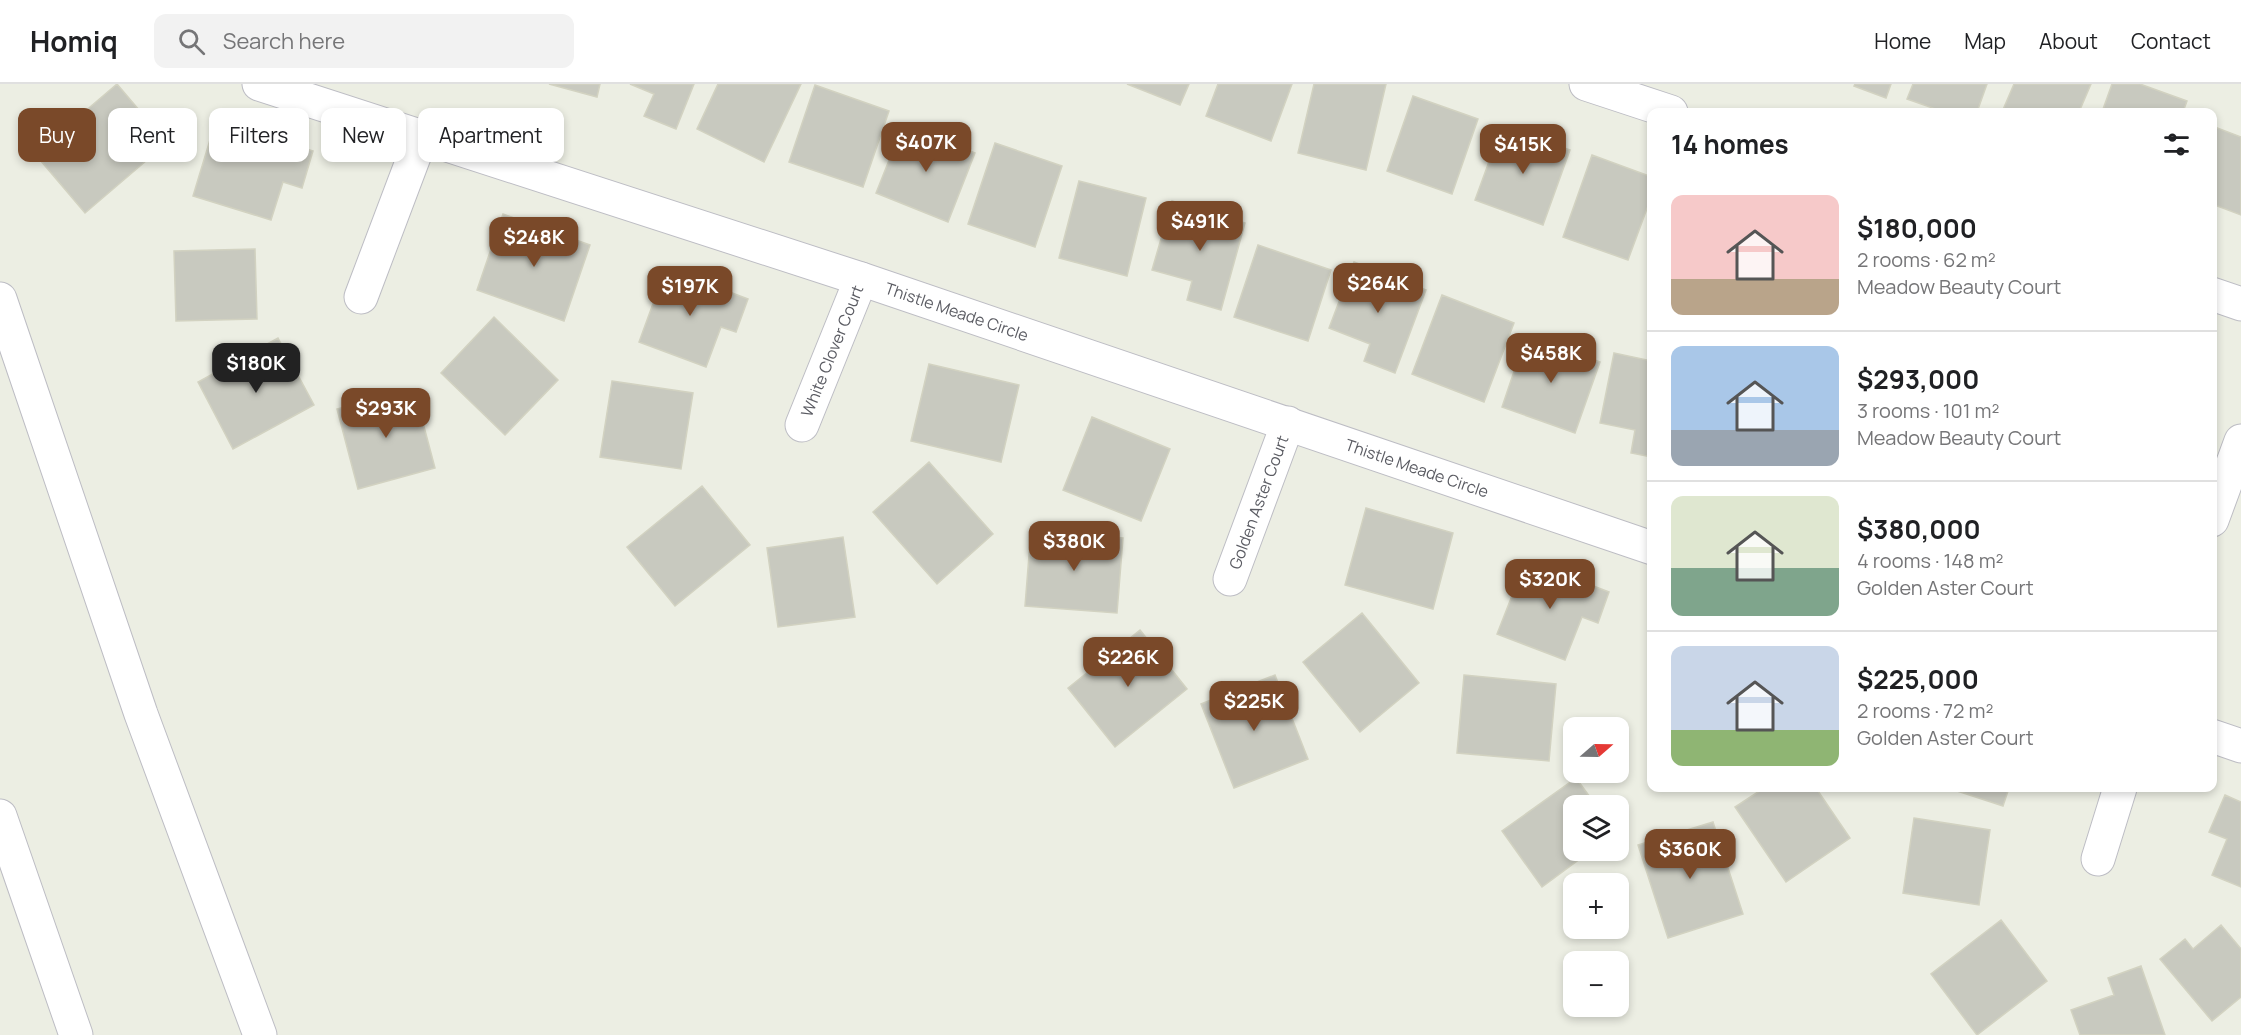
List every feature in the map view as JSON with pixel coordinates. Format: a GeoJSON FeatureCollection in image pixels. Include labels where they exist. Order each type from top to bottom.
{"type":"FeatureCollection","features":[{"type":"Feature","properties":{"kind":"street","name":"Thistle Meade Circle"},"geometry":{"type":"LineString","coordinates":[[259,84],[418,137]]}},
{"type":"Feature","properties":{"kind":"street"},"geometry":{"type":"LineString","coordinates":[[1586,84],[1659,108]]}},
{"type":"Feature","properties":{"kind":"street"},"geometry":{"type":"LineString","coordinates":[[361,297],[418,146]]}},
{"type":"Feature","properties":{"kind":"street","name":"Thistle Meade Circle"},"geometry":{"type":"LineString","coordinates":[[496,162],[861,279],[1647,546]]}},
{"type":"Feature","properties":{"kind":"street","name":"White Clover Court"},"geometry":{"type":"LineString","coordinates":[[802,425],[861,279]]}},
{"type":"Feature","properties":{"kind":"street"},"geometry":{"type":"LineString","coordinates":[[2217,296],[2241,304]]}},
{"type":"Feature","properties":{"kind":"street"},"geometry":{"type":"LineString","coordinates":[[0,299],[141,714],[260,1035]]}},
{"type":"Feature","properties":{"kind":"street","name":"Golden Aster Court"},"geometry":{"type":"LineString","coordinates":[[1230,579],[1288,423]]}},
{"type":"Feature","properties":{"kind":"street"},"geometry":{"type":"LineString","coordinates":[[2217,506],[2241,441]]}},
{"type":"Feature","properties":{"kind":"street"},"geometry":{"type":"LineString","coordinates":[[2217,738],[2241,746]]}},
{"type":"Feature","properties":{"kind":"street"},"geometry":{"type":"LineString","coordinates":[[2098,859],[2119,792]]}},
{"type":"Feature","properties":{"kind":"street"},"geometry":{"type":"LineString","coordinates":[[0,816],[76,1035]]}},
{"type":"Feature","properties":{"kind":"building"},"geometry":{"type":"Polygon","coordinates":[[[117,84],[137,108],[108,108],[108,162],[145,162],[85,213],[42,162],[96,162],[96,108],[89,108],[117,84]]]}},
{"type":"Feature","properties":{"kind":"building"},"geometry":{"type":"Polygon","coordinates":[[[549,84],[600,84],[597,97],[549,84]]]}},
{"type":"Feature","properties":{"kind":"building"},"geometry":{"type":"Polygon","coordinates":[[[630,84],[694,84],[676,129],[644,116],[654,94],[630,84]]]}},
{"type":"Feature","properties":{"kind":"building"},"geometry":{"type":"Polygon","coordinates":[[[718,84],[801,84],[764,162],[697,129],[718,84]]]}},
{"type":"Feature","properties":{"kind":"building"},"geometry":{"type":"Polygon","coordinates":[[[1127,84],[1189,84],[1180,105],[1127,84]]]}},
{"type":"Feature","properties":{"kind":"building"},"geometry":{"type":"Polygon","coordinates":[[[1218,84],[1292,84],[1271,141],[1206,116],[1218,84]]]}},
{"type":"Feature","properties":{"kind":"building"},"geometry":{"type":"Polygon","coordinates":[[[1314,84],[1386,84],[1366,170],[1298,153],[1314,84]]]}},
{"type":"Feature","properties":{"kind":"building"},"geometry":{"type":"Polygon","coordinates":[[[1855,84],[1891,84],[1886,98],[1854,86],[1855,84]]]}},
{"type":"Feature","properties":{"kind":"building"},"geometry":{"type":"Polygon","coordinates":[[[1913,84],[1987,84],[1978,108],[1933,108],[1907,99],[1913,84]]]}},
{"type":"Feature","properties":{"kind":"building"},"geometry":{"type":"Polygon","coordinates":[[[2014,84],[2091,84],[2081,108],[2004,108],[2014,84]]]}},
{"type":"Feature","properties":{"kind":"building"},"geometry":{"type":"Polygon","coordinates":[[[2112,84],[2140,84],[2187,101],[2184,108],[2103,108],[2112,84]]]}},
{"type":"Feature","properties":{"kind":"building"},"geometry":{"type":"Polygon","coordinates":[[[815,85],[889,111],[863,187],[789,162],[815,85]]]}},
{"type":"Feature","properties":{"kind":"building"},"geometry":{"type":"Polygon","coordinates":[[[1413,96],[1478,119],[1452,194],[1387,171],[1413,96]]]}},
{"type":"Feature","properties":{"kind":"building"},"geometry":{"type":"Polygon","coordinates":[[[903,125],[975,153],[948,222],[876,193],[903,125]]]}},
{"type":"Feature","properties":{"kind":"building"},"geometry":{"type":"Polygon","coordinates":[[[1502,126],[1570,150],[1543,225],[1475,200],[1502,126]]]}},
{"type":"Feature","properties":{"kind":"building"},"geometry":{"type":"Polygon","coordinates":[[[2217,128],[2241,137],[2241,215],[2217,206],[2217,128]]]}},
{"type":"Feature","properties":{"kind":"building"},"geometry":{"type":"Polygon","coordinates":[[[209,143],[209,162],[309,162],[309,150],[313,151],[302,188],[283,182],[271,220],[193,196],[209,143]]]}},
{"type":"Feature","properties":{"kind":"building"},"geometry":{"type":"Polygon","coordinates":[[[995,143],[1062,166],[1035,247],[968,224],[995,143]]]}},
{"type":"Feature","properties":{"kind":"building"},"geometry":{"type":"Polygon","coordinates":[[[1592,155],[1647,175],[1647,209],[1628,260],[1563,237],[1592,155]]]}},
{"type":"Feature","properties":{"kind":"building"},"geometry":{"type":"Polygon","coordinates":[[[1079,181],[1146,198],[1127,276],[1059,258],[1079,181]]]}},
{"type":"Feature","properties":{"kind":"building"},"geometry":{"type":"Polygon","coordinates":[[[1172,201],[1245,223],[1221,310],[1187,300],[1192,281],[1152,270],[1172,201]]]}},
{"type":"Feature","properties":{"kind":"building"},"geometry":{"type":"Polygon","coordinates":[[[503,214],[590,245],[564,321],[477,290],[503,214]]]}},
{"type":"Feature","properties":{"kind":"building"},"geometry":{"type":"Polygon","coordinates":[[[1258,245],[1331,270],[1308,341],[1234,317],[1258,245]]]}},
{"type":"Feature","properties":{"kind":"building"},"geometry":{"type":"Polygon","coordinates":[[[255,249],[257,319],[176,321],[174,251],[255,249]]]}},
{"type":"Feature","properties":{"kind":"building"},"geometry":{"type":"Polygon","coordinates":[[[1354,262],[1426,290],[1395,373],[1364,361],[1370,344],[1329,328],[1354,262]]]}},
{"type":"Feature","properties":{"kind":"building"},"geometry":{"type":"Polygon","coordinates":[[[666,268],[748,299],[736,332],[721,327],[706,367],[639,342],[666,268]]]}},
{"type":"Feature","properties":{"kind":"building"},"geometry":{"type":"Polygon","coordinates":[[[1442,295],[1514,323],[1484,402],[1412,374],[1442,295]]]}},
{"type":"Feature","properties":{"kind":"building"},"geometry":{"type":"Polygon","coordinates":[[[494,317],[558,380],[505,435],[441,373],[494,317]]]}},
{"type":"Feature","properties":{"kind":"building"},"geometry":{"type":"Polygon","coordinates":[[[1526,336],[1600,362],[1575,433],[1502,407],[1526,336]]]}},
{"type":"Feature","properties":{"kind":"building"},"geometry":{"type":"Polygon","coordinates":[[[278,338],[314,405],[233,449],[198,382],[278,338]]]}},
{"type":"Feature","properties":{"kind":"building"},"geometry":{"type":"Polygon","coordinates":[[[1614,353],[1647,360],[1647,456],[1631,453],[1635,430],[1600,423],[1614,353]]]}},
{"type":"Feature","properties":{"kind":"building"},"geometry":{"type":"Polygon","coordinates":[[[929,364],[1019,385],[1001,462],[911,441],[929,364]]]}},
{"type":"Feature","properties":{"kind":"building"},"geometry":{"type":"Polygon","coordinates":[[[612,381],[693,393],[681,469],[600,457],[612,381]]]}},
{"type":"Feature","properties":{"kind":"building"},"geometry":{"type":"Polygon","coordinates":[[[414,389],[435,468],[358,489],[337,409],[414,389]]]}},
{"type":"Feature","properties":{"kind":"building"},"geometry":{"type":"Polygon","coordinates":[[[1092,417],[1170,449],[1141,521],[1063,490],[1092,417]]]}},
{"type":"Feature","properties":{"kind":"building"},"geometry":{"type":"Polygon","coordinates":[[[929,462],[993,534],[937,584],[873,512],[929,462]]]}},
{"type":"Feature","properties":{"kind":"building"},"geometry":{"type":"Polygon","coordinates":[[[702,486],[750,545],[675,606],[627,547],[702,486]]]}},
{"type":"Feature","properties":{"kind":"building"},"geometry":{"type":"Polygon","coordinates":[[[1366,508],[1453,533],[1433,609],[1345,585],[1366,508]]]}},
{"type":"Feature","properties":{"kind":"building"},"geometry":{"type":"Polygon","coordinates":[[[1031,530],[1123,538],[1117,613],[1025,606],[1031,530]]]}},
{"type":"Feature","properties":{"kind":"building"},"geometry":{"type":"Polygon","coordinates":[[[843,537],[855,617],[778,627],[767,548],[843,537]]]}},
{"type":"Feature","properties":{"kind":"building"},"geometry":{"type":"Polygon","coordinates":[[[1526,560],[1609,592],[1598,623],[1582,617],[1565,660],[1497,634],[1526,560]]]}},
{"type":"Feature","properties":{"kind":"building"},"geometry":{"type":"Polygon","coordinates":[[[1362,613],[1419,683],[1360,732],[1303,662],[1362,613]]]}},
{"type":"Feature","properties":{"kind":"building"},"geometry":{"type":"Polygon","coordinates":[[[1140,630],[1187,689],[1115,747],[1068,688],[1140,630]]]}},
{"type":"Feature","properties":{"kind":"building"},"geometry":{"type":"Polygon","coordinates":[[[1275,675],[1308,759],[1234,788],[1201,704],[1275,675]]]}},
{"type":"Feature","properties":{"kind":"building"},"geometry":{"type":"Polygon","coordinates":[[[1464,675],[1556,684],[1549,761],[1457,753],[1464,675]]]}},
{"type":"Feature","properties":{"kind":"building"},"geometry":{"type":"Polygon","coordinates":[[[1569,783],[1580,783],[1588,795],[1563,795],[1563,861],[1577,861],[1542,887],[1502,831],[1569,783]]]}},
{"type":"Feature","properties":{"kind":"building"},"geometry":{"type":"Polygon","coordinates":[[[1758,792],[1819,792],[1850,838],[1786,882],[1735,807],[1758,792]]]}},
{"type":"Feature","properties":{"kind":"building"},"geometry":{"type":"Polygon","coordinates":[[[1960,792],[2008,792],[2003,806],[1960,792]]]}},
{"type":"Feature","properties":{"kind":"building"},"geometry":{"type":"Polygon","coordinates":[[[2225,795],[2241,802],[2241,887],[2212,875],[2227,839],[2209,832],[2225,795]]]}},
{"type":"Feature","properties":{"kind":"building"},"geometry":{"type":"Polygon","coordinates":[[[1914,818],[1990,830],[1979,905],[1903,893],[1914,818]]]}},
{"type":"Feature","properties":{"kind":"building"},"geometry":{"type":"Polygon","coordinates":[[[1713,822],[1743,914],[1668,938],[1638,845],[1713,822]]]}},
{"type":"Feature","properties":{"kind":"building"},"geometry":{"type":"Polygon","coordinates":[[[2001,920],[2047,981],[1977,1035],[1931,974],[2001,920]]]}},
{"type":"Feature","properties":{"kind":"building"},"geometry":{"type":"Polygon","coordinates":[[[2221,925],[2241,949],[2241,997],[2212,1021],[2160,959],[2185,939],[2193,949],[2221,925]]]}},
{"type":"Feature","properties":{"kind":"building"},"geometry":{"type":"Polygon","coordinates":[[[2141,966],[2165,1035],[2080,1035],[2071,1010],[2114,995],[2108,978],[2141,966]]]}}]}
